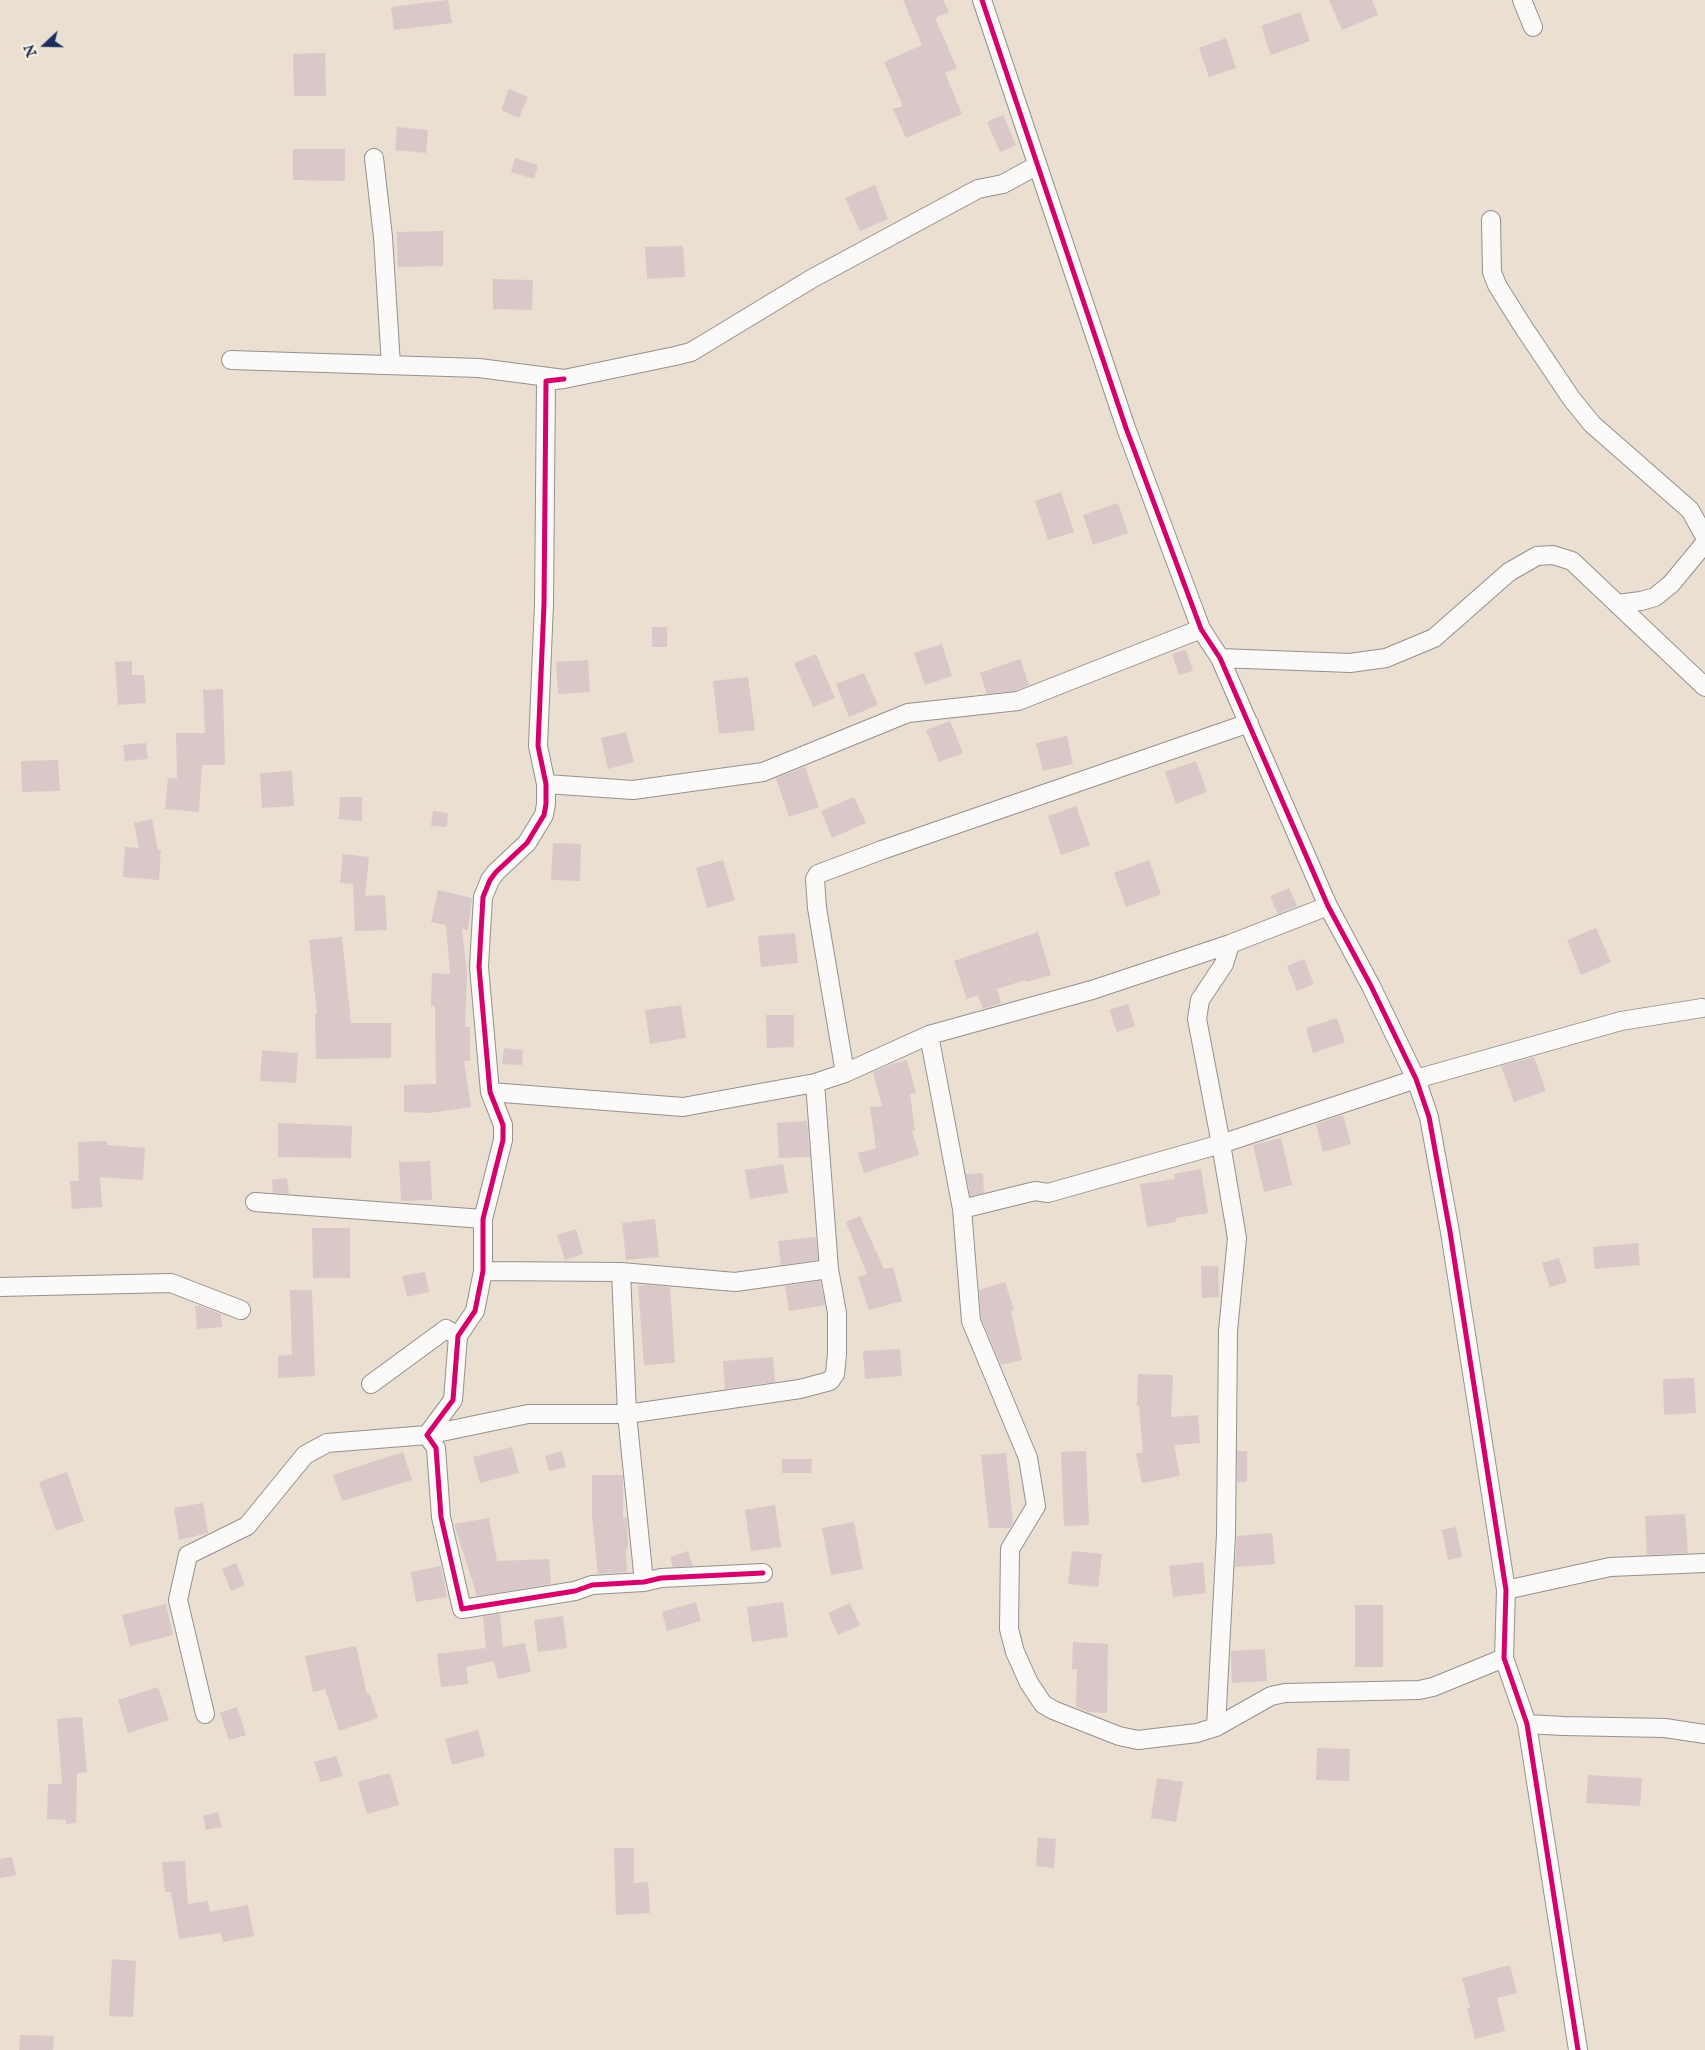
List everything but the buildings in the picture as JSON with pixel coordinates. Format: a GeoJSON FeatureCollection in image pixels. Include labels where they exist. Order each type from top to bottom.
{"type":"FeatureCollection","features":[{"type":"Feature","properties":{"kind":"street"},"geometry":{"type":"LineString","coordinates":[[982,0],[1036,166],[1126,428],[1201,629],[1220,658],[1328,906],[1371,986],[1416,1079],[1429,1116],[1450,1232],[1506,1590],[1504,1658],[1527,1724],[1578,2050]]}},
{"type":"Feature","properties":{"kind":"street"},"geometry":{"type":"LineString","coordinates":[[1522,0],[1533,27]]}},
{"type":"Feature","properties":{"kind":"street"},"geometry":{"type":"LineString","coordinates":[[374,158],[383,237],[391,365]]}},
{"type":"Feature","properties":{"kind":"street"},"geometry":{"type":"LineString","coordinates":[[427,1435],[453,1400],[458,1336],[475,1311],[483,1271],[483,1219],[503,1140],[503,1125],[490,1092],[479,967],[483,897],[490,880],[527,843],[544,815],[546,804],[546,784],[538,746],[544,604],[546,382],[646,363],[691,352],[856,254],[978,189],[1003,184],[1036,166]]}},
{"type":"Feature","properties":{"kind":"street"},"geometry":{"type":"LineString","coordinates":[[1492,220],[1492,272],[1497,285],[1571,398],[1592,424],[1690,510],[1705,537]]}},
{"type":"Feature","properties":{"kind":"street"},"geometry":{"type":"LineString","coordinates":[[231,360],[479,368],[564,379]]}},
{"type":"Feature","properties":{"kind":"street"},"geometry":{"type":"LineString","coordinates":[[1617,604],[1655,597],[1672,584],[1705,543]]}},
{"type":"Feature","properties":{"kind":"street"},"geometry":{"type":"LineString","coordinates":[[1220,658],[1350,663],[1386,658],[1434,638],[1509,572],[1537,556],[1553,555],[1572,561],[1705,687]]}},
{"type":"Feature","properties":{"kind":"street"},"geometry":{"type":"LineString","coordinates":[[546,784],[633,790],[763,772],[908,712],[1018,701],[1201,629]]}},
{"type":"Feature","properties":{"kind":"street"},"geometry":{"type":"LineString","coordinates":[[845,1073],[817,908],[815,879],[818,874],[1249,723]]}},
{"type":"Feature","properties":{"kind":"street"},"geometry":{"type":"LineString","coordinates":[[490,1092],[683,1107],[815,1083],[845,1073],[930,1035],[1092,990],[1230,944],[1328,906]]}},
{"type":"Feature","properties":{"kind":"street"},"geometry":{"type":"LineString","coordinates":[[1216,1728],[1226,1535],[1228,1331],[1237,1238],[1197,1019],[1200,1000],[1224,964],[1230,944]]}},
{"type":"Feature","properties":{"kind":"street"},"geometry":{"type":"LineString","coordinates":[[962,1209],[1035,1191],[1048,1193],[1221,1144],[1416,1079],[1621,1021],[1702,1008]]}},
{"type":"Feature","properties":{"kind":"street"},"geometry":{"type":"LineString","coordinates":[[930,1035],[962,1209],[971,1321],[1028,1458],[1036,1506],[1010,1549],[1009,1629],[1015,1652],[1029,1683],[1043,1704],[1053,1710],[1119,1736],[1138,1740],[1196,1733],[1216,1728],[1271,1696],[1285,1693],[1419,1690],[1433,1687],[1504,1658]]}},
{"type":"Feature","properties":{"kind":"street"},"geometry":{"type":"LineString","coordinates":[[205,1714],[178,1600],[188,1555],[247,1526],[306,1455],[327,1443],[427,1435],[528,1414],[627,1414],[800,1389],[830,1381],[834,1374],[837,1354],[837,1321],[829,1269],[815,1083]]}},
{"type":"Feature","properties":{"kind":"street"},"geometry":{"type":"LineString","coordinates":[[255,1202],[483,1219]]}},
{"type":"Feature","properties":{"kind":"street"},"geometry":{"type":"LineString","coordinates":[[483,1271],[621,1272],[734,1282],[829,1269]]}},
{"type":"Feature","properties":{"kind":"street"},"geometry":{"type":"LineString","coordinates":[[621,1272],[627,1414],[644,1582]]}},
{"type":"Feature","properties":{"kind":"street"},"geometry":{"type":"LineString","coordinates":[[0,1287],[171,1283],[241,1310]]}},
{"type":"Feature","properties":{"kind":"street"},"geometry":{"type":"LineString","coordinates":[[371,1384],[446,1329],[458,1336]]}},
{"type":"Feature","properties":{"kind":"street"},"geometry":{"type":"LineString","coordinates":[[427,1435],[436,1448],[441,1517],[462,1609],[575,1591],[592,1585],[644,1582],[661,1578],[763,1573]]}},
{"type":"Feature","properties":{"kind":"street"},"geometry":{"type":"LineString","coordinates":[[1506,1590],[1610,1567],[1705,1563]]}},
{"type":"Feature","properties":{"kind":"street"},"geometry":{"type":"LineString","coordinates":[[1527,1724],[1664,1728],[1705,1734]]}},
{"type":"Feature","properties":{"kind":"cycle path"},"geometry":{"type":"LineString","coordinates":[[982,0],[1126,428],[1201,629],[1220,658],[1328,906],[1371,986],[1416,1079],[1429,1117],[1450,1232],[1506,1590],[1504,1658],[1527,1724],[1578,2050]]}},
{"type":"Feature","properties":{"kind":"cycle path"},"geometry":{"type":"LineString","coordinates":[[564,379],[546,381],[544,604],[538,746],[546,784],[546,804],[544,815],[527,843],[496,872],[490,880],[483,897],[479,967],[490,1092],[503,1125],[503,1140],[483,1219],[483,1271],[475,1311],[458,1336],[453,1400],[427,1435],[436,1448],[441,1517],[462,1609],[575,1591],[592,1585],[644,1582],[661,1578],[763,1573]]}}]}
